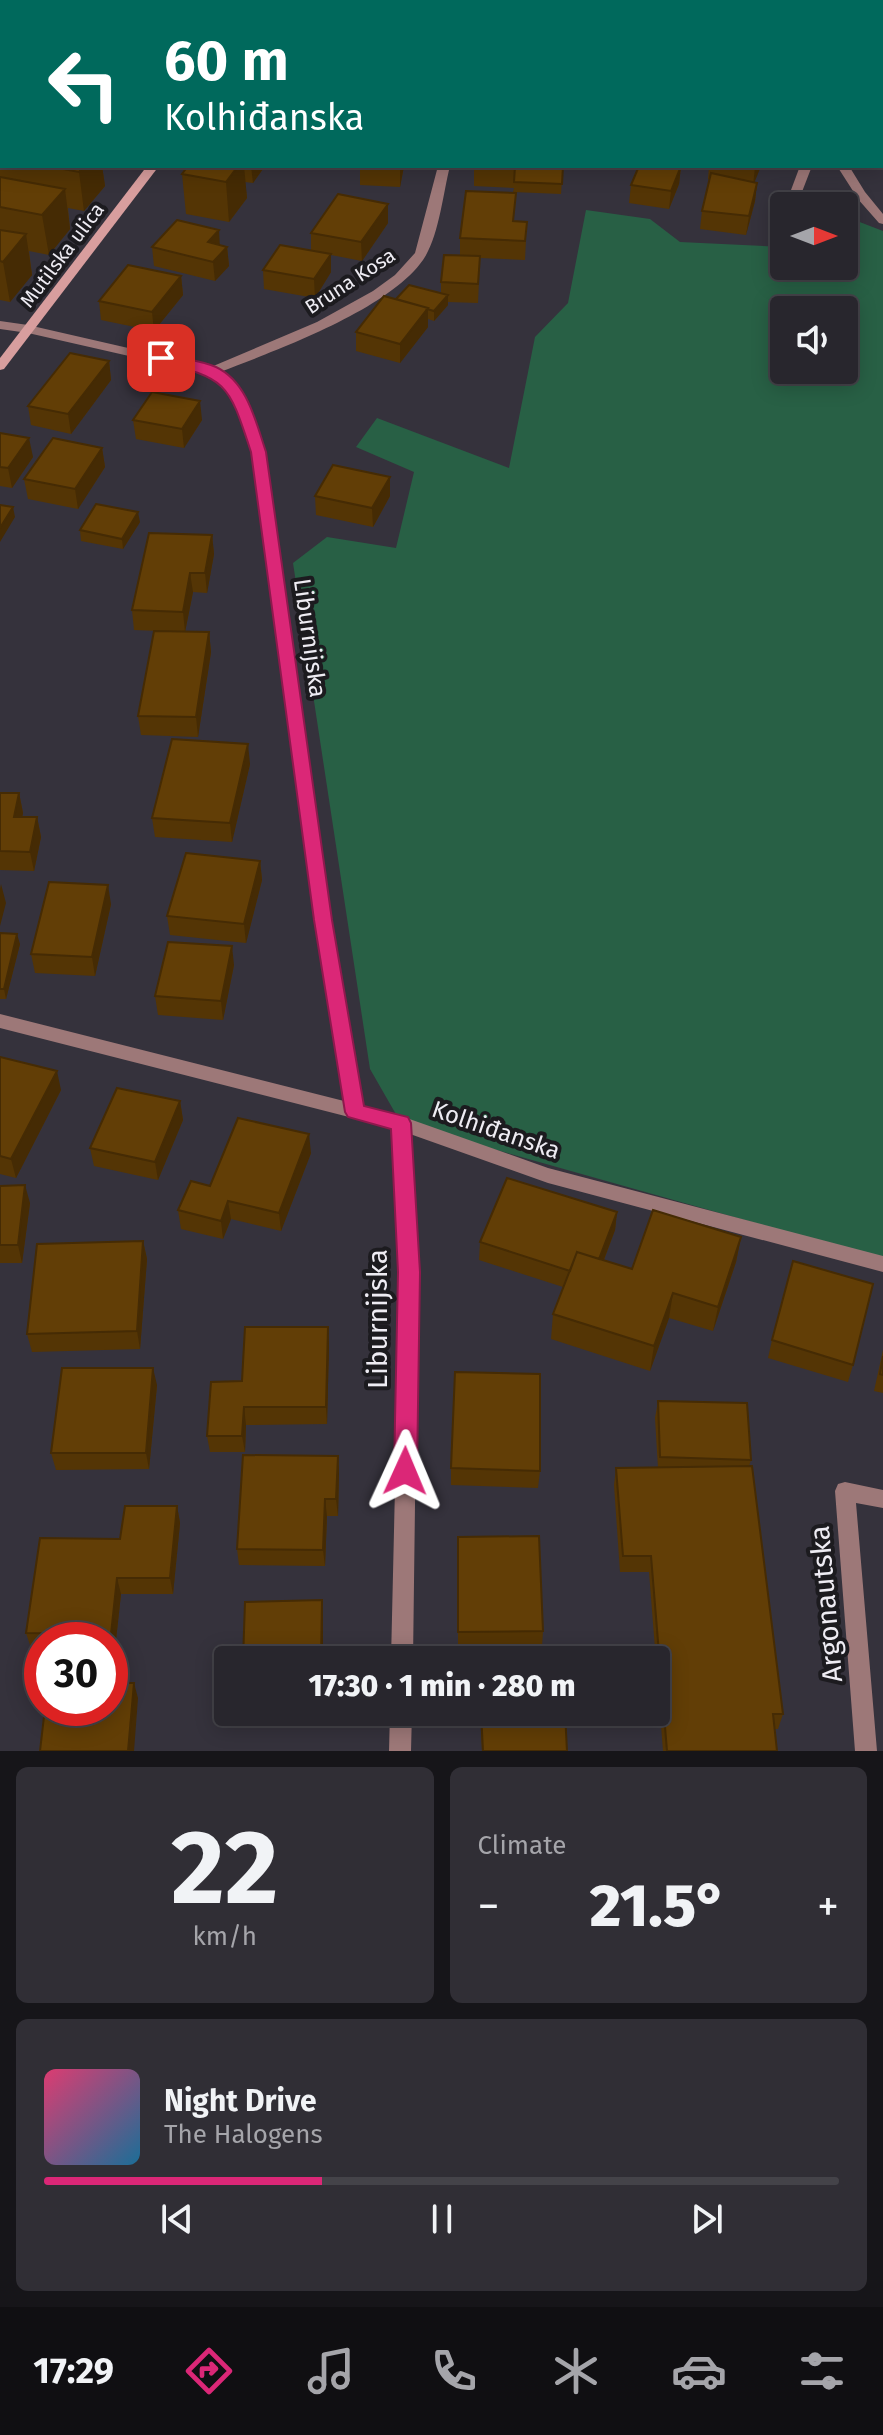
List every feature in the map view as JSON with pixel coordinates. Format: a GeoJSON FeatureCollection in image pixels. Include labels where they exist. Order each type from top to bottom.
{"type":"FeatureCollection","features":[{"type":"Feature","properties":{"kind":"main road","name":"Mutilska ulica"},"geometry":{"type":"LineString","coordinates":[[0,366],[151,168]]}},
{"type":"Feature","properties":{"kind":"street","name":"Bruna Kosa"},"geometry":{"type":"LineString","coordinates":[[212,371],[297,338],[395,279],[419,258],[443,168]]}},
{"type":"Feature","properties":{"kind":"street"},"geometry":{"type":"LineString","coordinates":[[796,192],[805,168]]}},
{"type":"Feature","properties":{"kind":"street"},"geometry":{"type":"LineString","coordinates":[[844,168],[860,194],[883,221]]}},
{"type":"Feature","properties":{"kind":"street"},"geometry":{"type":"LineString","coordinates":[[0,325],[212,371]]}},
{"type":"Feature","properties":{"kind":"street","name":"Liburnijska"},"geometry":{"type":"LineString","coordinates":[[212,371],[242,401],[258,452],[323,920],[355,1112]]}},
{"type":"Feature","properties":{"kind":"street","name":"Kolhiđanska"},"geometry":{"type":"LineString","coordinates":[[0,1021],[401,1123],[548,1175],[883,1264]]}},
{"type":"Feature","properties":{"kind":"street","name":"Liburnijska"},"geometry":{"type":"LineString","coordinates":[[401,1123],[409,1272],[402,1646]]}},
{"type":"Feature","properties":{"kind":"street","name":"Argonautska"},"geometry":{"type":"LineString","coordinates":[[866,1751],[845,1491],[883,1499]]}},
{"type":"Feature","properties":{"kind":"street"},"geometry":{"type":"LineString","coordinates":[[400,1751],[401,1726]]}},
{"type":"Feature","properties":{"kind":"green space"},"geometry":{"type":"Polygon","coordinates":[[[586,210],[650,219],[680,242],[770,246],[770,280],[858,280],[858,221],[883,231],[883,1259],[401,1123],[370,1069],[293,563],[327,537],[396,548],[414,472],[356,447],[377,418],[509,468],[535,337],[568,303],[586,210]]]}},
{"type":"Feature","properties":{"kind":"building"},"geometry":{"type":"Polygon","coordinates":[[[58,168],[82,168],[79,172],[58,168]]]}},
{"type":"Feature","properties":{"kind":"building"},"geometry":{"type":"Polygon","coordinates":[[[186,168],[236,168],[226,182],[182,174],[186,168]]]}},
{"type":"Feature","properties":{"kind":"building"},"geometry":{"type":"Polygon","coordinates":[[[515,168],[563,168],[562,184],[514,182],[515,168]]]}},
{"type":"Feature","properties":{"kind":"building"},"geometry":{"type":"Polygon","coordinates":[[[638,168],[680,168],[671,191],[631,185],[638,168]]]}},
{"type":"Feature","properties":{"kind":"building"},"geometry":{"type":"Polygon","coordinates":[[[711,173],[757,183],[749,216],[702,211],[711,173]]]}},
{"type":"Feature","properties":{"kind":"building"},"geometry":{"type":"Polygon","coordinates":[[[0,177],[65,189],[42,215],[0,207],[0,177]]]}},
{"type":"Feature","properties":{"kind":"building"},"geometry":{"type":"Polygon","coordinates":[[[466,191],[516,193],[513,221],[527,222],[525,241],[460,238],[466,191]]]}},
{"type":"Feature","properties":{"kind":"building"},"geometry":{"type":"Polygon","coordinates":[[[338,194],[388,204],[361,242],[311,233],[338,194]]]}},
{"type":"Feature","properties":{"kind":"building"},"geometry":{"type":"Polygon","coordinates":[[[177,220],[219,230],[208,242],[227,247],[213,262],[152,247],[177,220]]]}},
{"type":"Feature","properties":{"kind":"building"},"geometry":{"type":"Polygon","coordinates":[[[0,230],[26,234],[3,262],[0,261],[0,230]]]}},
{"type":"Feature","properties":{"kind":"building"},"geometry":{"type":"Polygon","coordinates":[[[280,245],[331,254],[314,279],[263,270],[280,245]]]}},
{"type":"Feature","properties":{"kind":"building"},"geometry":{"type":"Polygon","coordinates":[[[444,255],[480,256],[478,284],[441,282],[444,255]]]}},
{"type":"Feature","properties":{"kind":"building"},"geometry":{"type":"Polygon","coordinates":[[[128,265],[181,276],[152,312],[99,301],[128,265]]]}},
{"type":"Feature","properties":{"kind":"building"},"geometry":{"type":"Polygon","coordinates":[[[409,285],[448,295],[434,311],[396,299],[409,285]]]}},
{"type":"Feature","properties":{"kind":"building"},"geometry":{"type":"Polygon","coordinates":[[[384,296],[428,308],[400,344],[356,332],[384,296]]]}},
{"type":"Feature","properties":{"kind":"building"},"geometry":{"type":"Polygon","coordinates":[[[70,353],[109,361],[68,414],[28,406],[70,353]]]}},
{"type":"Feature","properties":{"kind":"building"},"geometry":{"type":"Polygon","coordinates":[[[152,392],[200,401],[182,429],[133,420],[152,392]]]}},
{"type":"Feature","properties":{"kind":"building"},"geometry":{"type":"Polygon","coordinates":[[[0,433],[29,438],[8,468],[0,467],[0,433]]]}},
{"type":"Feature","properties":{"kind":"building"},"geometry":{"type":"Polygon","coordinates":[[[53,438],[102,448],[75,489],[24,479],[53,438]]]}},
{"type":"Feature","properties":{"kind":"building"},"geometry":{"type":"Polygon","coordinates":[[[333,465],[390,477],[372,508],[315,496],[333,465]]]}},
{"type":"Feature","properties":{"kind":"building"},"geometry":{"type":"Polygon","coordinates":[[[96,504],[138,512],[122,539],[80,530],[96,504]]]}},
{"type":"Feature","properties":{"kind":"building"},"geometry":{"type":"Polygon","coordinates":[[[0,505],[13,507],[0,528],[0,505]]]}},
{"type":"Feature","properties":{"kind":"building"},"geometry":{"type":"Polygon","coordinates":[[[149,533],[212,535],[205,573],[190,573],[183,612],[132,610],[149,533]]]}},
{"type":"Feature","properties":{"kind":"building"},"geometry":{"type":"Polygon","coordinates":[[[154,631],[209,632],[196,717],[138,716],[154,631]]]}},
{"type":"Feature","properties":{"kind":"building"},"geometry":{"type":"Polygon","coordinates":[[[172,739],[248,744],[230,823],[152,818],[172,739]]]}},
{"type":"Feature","properties":{"kind":"building"},"geometry":{"type":"Polygon","coordinates":[[[0,793],[19,793],[14,817],[37,817],[30,852],[0,851],[0,793]]]}},
{"type":"Feature","properties":{"kind":"building"},"geometry":{"type":"Polygon","coordinates":[[[186,853],[260,861],[244,924],[167,916],[186,853]]]}},
{"type":"Feature","properties":{"kind":"building"},"geometry":{"type":"Polygon","coordinates":[[[49,882],[108,885],[92,957],[31,954],[49,882]]]}},
{"type":"Feature","properties":{"kind":"building"},"geometry":{"type":"Polygon","coordinates":[[[0,933],[17,934],[4,989],[0,989],[0,933]]]}},
{"type":"Feature","properties":{"kind":"building"},"geometry":{"type":"Polygon","coordinates":[[[168,942],[232,946],[221,1001],[155,996],[168,942]]]}},
{"type":"Feature","properties":{"kind":"building"},"geometry":{"type":"Polygon","coordinates":[[[0,1057],[57,1071],[11,1159],[0,1156],[0,1057]]]}},
{"type":"Feature","properties":{"kind":"building"},"geometry":{"type":"Polygon","coordinates":[[[117,1088],[180,1101],[155,1162],[90,1148],[117,1088]]]}},
{"type":"Feature","properties":{"kind":"building"},"geometry":{"type":"Polygon","coordinates":[[[238,1118],[309,1134],[279,1213],[228,1201],[221,1221],[178,1210],[191,1181],[210,1186],[238,1118]]]}},
{"type":"Feature","properties":{"kind":"building"},"geometry":{"type":"Polygon","coordinates":[[[507,1178],[617,1212],[599,1259],[577,1252],[570,1271],[480,1242],[507,1178]]]}},
{"type":"Feature","properties":{"kind":"building"},"geometry":{"type":"Polygon","coordinates":[[[25,1185],[18,1245],[0,1245],[0,1186],[25,1185]]]}},
{"type":"Feature","properties":{"kind":"building"},"geometry":{"type":"Polygon","coordinates":[[[653,1210],[741,1237],[718,1307],[673,1293],[654,1346],[553,1314],[577,1252],[632,1269],[653,1210]]]}},
{"type":"Feature","properties":{"kind":"building"},"geometry":{"type":"Polygon","coordinates":[[[143,1241],[137,1331],[27,1334],[37,1244],[143,1241]]]}},
{"type":"Feature","properties":{"kind":"building"},"geometry":{"type":"Polygon","coordinates":[[[793,1261],[873,1284],[853,1365],[772,1340],[793,1261]]]}},
{"type":"Feature","properties":{"kind":"building"},"geometry":{"type":"Polygon","coordinates":[[[245,1327],[328,1327],[326,1407],[244,1407],[242,1436],[207,1436],[211,1382],[242,1381],[245,1327]]]}},
{"type":"Feature","properties":{"kind":"building"},"geometry":{"type":"Polygon","coordinates":[[[62,1368],[153,1368],[146,1453],[51,1453],[62,1368]]]}},
{"type":"Feature","properties":{"kind":"building"},"geometry":{"type":"Polygon","coordinates":[[[455,1372],[540,1374],[540,1471],[451,1468],[455,1372]]]}},
{"type":"Feature","properties":{"kind":"building"},"geometry":{"type":"Polygon","coordinates":[[[658,1401],[747,1403],[751,1460],[660,1457],[658,1401]]]}},
{"type":"Feature","properties":{"kind":"building"},"geometry":{"type":"Polygon","coordinates":[[[243,1455],[338,1456],[336,1499],[325,1499],[323,1550],[237,1549],[243,1455]]]}},
{"type":"Feature","properties":{"kind":"building"},"geometry":{"type":"Polygon","coordinates":[[[752,1466],[783,1714],[773,1714],[777,1751],[667,1751],[665,1726],[670,1726],[670,1646],[658,1646],[651,1556],[623,1556],[616,1468],[752,1466]]]}},
{"type":"Feature","properties":{"kind":"building"},"geometry":{"type":"Polygon","coordinates":[[[125,1506],[177,1506],[170,1578],[117,1578],[112,1622],[28,1622],[40,1538],[120,1539],[125,1506]]]}},
{"type":"Feature","properties":{"kind":"building"},"geometry":{"type":"Polygon","coordinates":[[[539,1536],[543,1631],[458,1632],[458,1537],[539,1536]]]}},
{"type":"Feature","properties":{"kind":"building"},"geometry":{"type":"Polygon","coordinates":[[[322,1600],[321,1646],[243,1646],[245,1602],[322,1600]]]}},
{"type":"Feature","properties":{"kind":"building"},"geometry":{"type":"Polygon","coordinates":[[[128,1683],[134,1683],[128,1751],[40,1751],[43,1726],[128,1726],[128,1683]]]}},
{"type":"Feature","properties":{"kind":"building"},"geometry":{"type":"Polygon","coordinates":[[[482,1726],[566,1726],[567,1751],[483,1751],[482,1726]]]}},
{"type":"Feature","properties":{"kind":"route"},"geometry":{"type":"LineString","coordinates":[[161,358],[212,371],[227,383],[242,401],[258,452],[323,920],[355,1112],[401,1123],[409,1272],[405,1471]]}}]}
